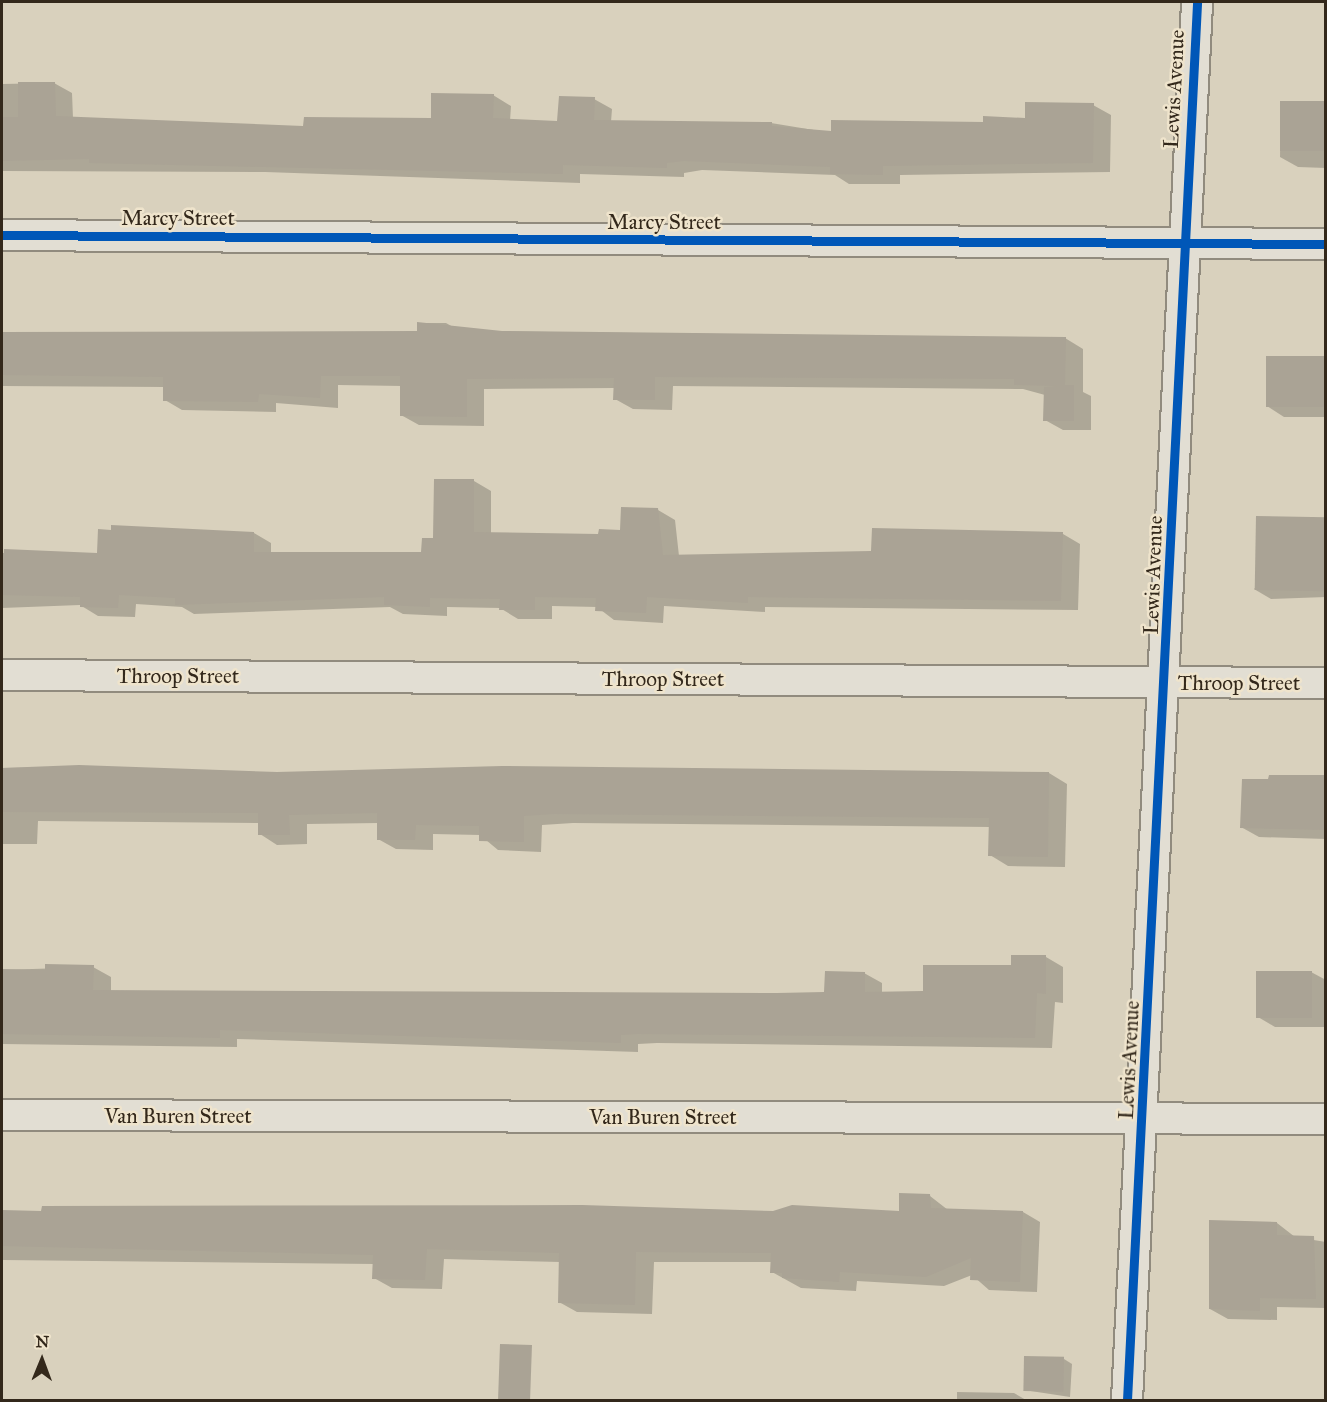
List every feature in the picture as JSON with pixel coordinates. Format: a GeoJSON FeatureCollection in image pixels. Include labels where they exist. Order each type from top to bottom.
{"type":"FeatureCollection","features":[{"type":"Feature","properties":{"kind":"street","name":"Lewis Avenue"},"geometry":{"type":"LineString","coordinates":[[1127,1401],[1167,682],[1184,243],[1197,2]]}},
{"type":"Feature","properties":{"kind":"street","name":"Marcy Street"},"geometry":{"type":"LineString","coordinates":[[2,235],[1326,244]]}},
{"type":"Feature","properties":{"kind":"street","name":"Throop Street"},"geometry":{"type":"LineString","coordinates":[[2,675],[1326,683]]}},
{"type":"Feature","properties":{"kind":"street","name":"Van Buren Street"},"geometry":{"type":"LineString","coordinates":[[2,1115],[1326,1119]]}},
{"type":"Feature","properties":{"kind":"building"},"geometry":{"type":"Polygon","coordinates":[[[18,82],[55,82],[56,116],[303,126],[304,117],[431,118],[431,93],[494,94],[493,118],[557,121],[559,96],[595,97],[594,120],[772,122],[772,126],[831,131],[831,120],[983,122],[983,116],[1025,118],[1025,102],[1094,103],[1093,163],[883,166],[883,175],[830,174],[830,167],[684,161],[667,163],[667,168],[563,165],[563,174],[89,163],[89,159],[2,161],[2,117],[18,117],[18,82]]]}},
{"type":"Feature","properties":{"kind":"building"},"geometry":{"type":"Polygon","coordinates":[[[1280,101],[1326,101],[1326,151],[1280,151],[1280,101]]]}},
{"type":"Feature","properties":{"kind":"building"},"geometry":{"type":"Polygon","coordinates":[[[417,322],[502,331],[1066,337],[1065,385],[1074,385],[1074,421],[1043,421],[1044,387],[1057,386],[1014,385],[1014,379],[655,377],[655,400],[613,400],[614,378],[467,379],[467,417],[400,416],[400,376],[321,376],[320,398],[259,394],[258,402],[163,401],[163,377],[2,375],[2,332],[417,331],[417,322]]]}},
{"type":"Feature","properties":{"kind":"building"},"geometry":{"type":"Polygon","coordinates":[[[1266,356],[1326,356],[1326,407],[1266,407],[1266,356]]]}},
{"type":"Feature","properties":{"kind":"building"},"geometry":{"type":"Polygon","coordinates":[[[434,479],[474,479],[474,532],[598,534],[599,529],[620,530],[621,507],[658,508],[663,555],[871,551],[872,528],[1063,532],[1061,601],[748,597],[748,603],[647,597],[646,613],[595,611],[596,598],[535,597],[535,610],[499,610],[500,599],[430,598],[430,607],[384,605],[384,597],[175,605],[175,598],[119,595],[118,608],[80,607],[80,597],[2,595],[4,549],[97,553],[98,529],[111,530],[111,525],[254,532],[254,552],[421,552],[422,538],[433,538],[434,479]]]}},
{"type":"Feature","properties":{"kind":"building"},"geometry":{"type":"Polygon","coordinates":[[[1256,516],[1326,517],[1325,591],[1255,590],[1256,516]]]}},
{"type":"Feature","properties":{"kind":"building"},"geometry":{"type":"Polygon","coordinates":[[[79,765],[277,772],[502,766],[1049,772],[1048,857],[988,856],[989,818],[554,814],[524,816],[524,842],[479,841],[479,826],[416,825],[415,840],[377,840],[377,813],[289,815],[290,835],[258,835],[258,813],[2,812],[2,768],[79,765]]]}},
{"type":"Feature","properties":{"kind":"building"},"geometry":{"type":"Polygon","coordinates":[[[1269,775],[1326,775],[1326,830],[1240,828],[1242,779],[1268,779],[1269,775]]]}},
{"type":"Feature","properties":{"kind":"building"},"geometry":{"type":"Polygon","coordinates":[[[1011,955],[1046,955],[1046,994],[1037,993],[1035,1038],[638,1034],[621,1035],[621,1043],[220,1030],[220,1038],[2,1034],[2,969],[45,970],[45,964],[94,965],[93,990],[777,993],[824,992],[825,971],[865,972],[865,992],[923,991],[923,965],[1011,965],[1011,955]]]}},
{"type":"Feature","properties":{"kind":"building"},"geometry":{"type":"Polygon","coordinates":[[[1256,971],[1312,971],[1312,1018],[1256,1018],[1256,971]]]}},
{"type":"Feature","properties":{"kind":"building"},"geometry":{"type":"Polygon","coordinates":[[[899,1193],[930,1194],[931,1208],[1023,1211],[1020,1282],[970,1280],[971,1258],[926,1277],[840,1272],[839,1282],[782,1278],[782,1273],[770,1273],[771,1253],[636,1252],[635,1305],[558,1303],[559,1253],[427,1249],[425,1280],[372,1279],[373,1255],[2,1246],[2,1210],[41,1211],[42,1206],[582,1205],[773,1211],[792,1205],[899,1211],[899,1193]]]}},
{"type":"Feature","properties":{"kind":"building"},"geometry":{"type":"Polygon","coordinates":[[[1209,1220],[1277,1222],[1277,1235],[1314,1236],[1316,1299],[1260,1298],[1260,1311],[1209,1309],[1209,1220]]]}},
{"type":"Feature","properties":{"kind":"building"},"geometry":{"type":"Polygon","coordinates":[[[500,1344],[532,1345],[530,1400],[498,1400],[500,1344]]]}},
{"type":"Feature","properties":{"kind":"building"},"geometry":{"type":"Polygon","coordinates":[[[1024,1356],[1064,1357],[1063,1392],[1023,1391],[1024,1356]]]}},
{"type":"Feature","properties":{"kind":"cycle path"},"geometry":{"type":"LineString","coordinates":[[1127,1400],[1197,2]]}},
{"type":"Feature","properties":{"kind":"cycle path"},"geometry":{"type":"LineString","coordinates":[[2,235],[1326,244]]}}]}
